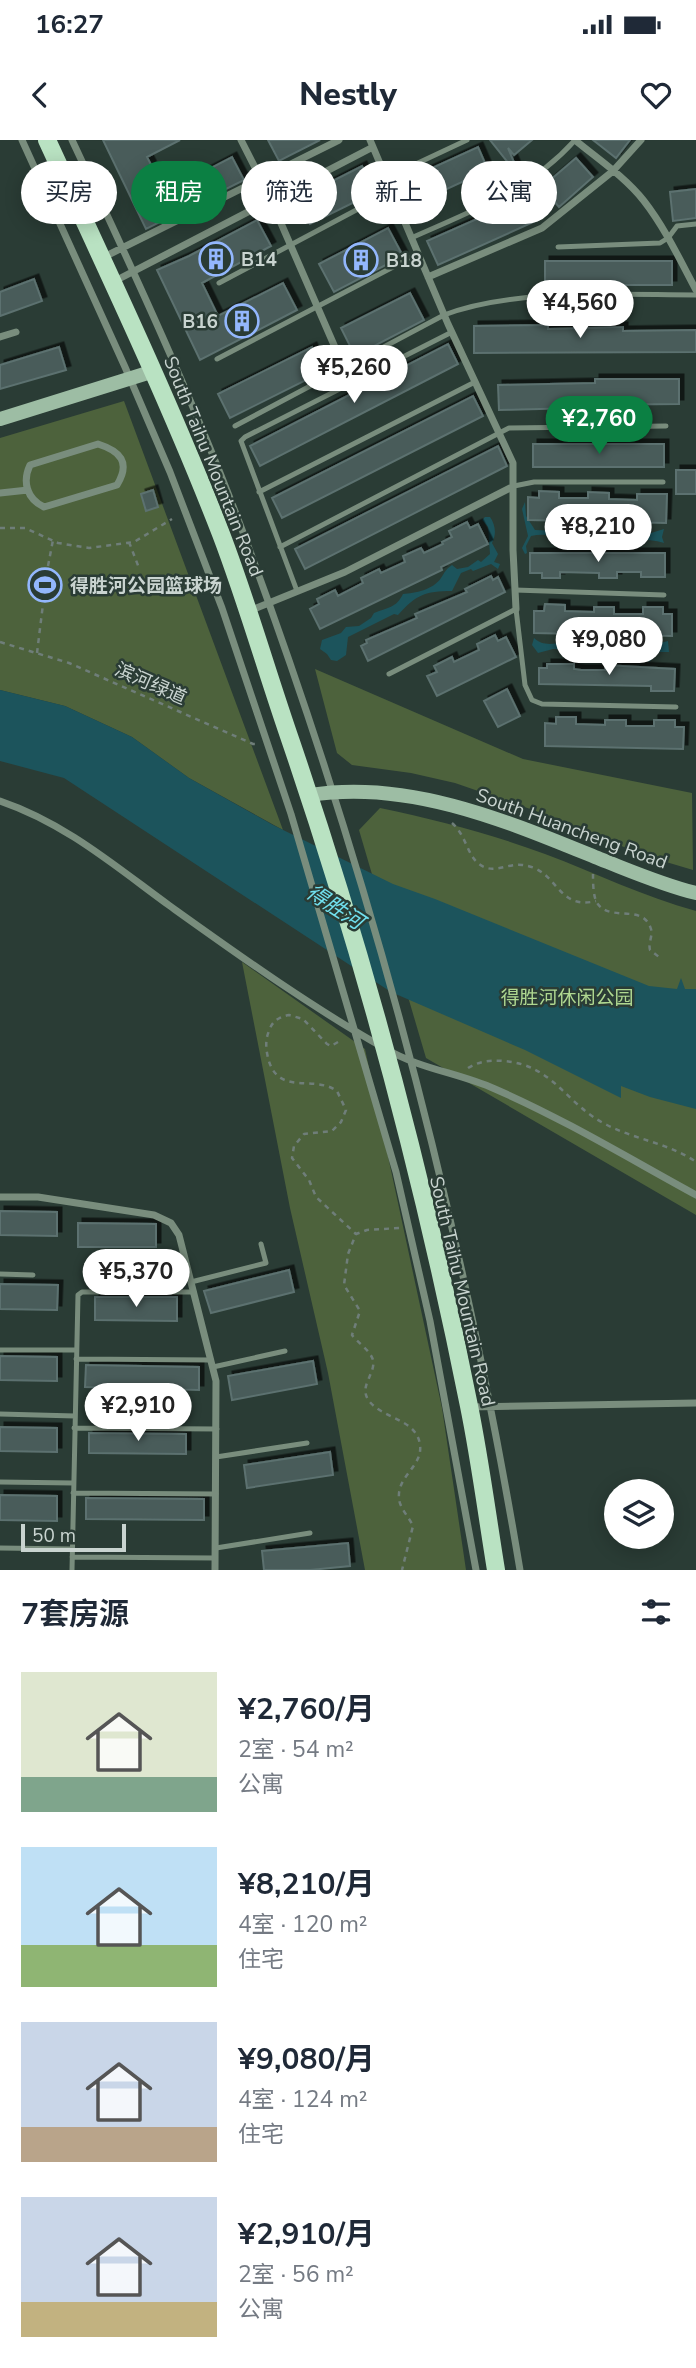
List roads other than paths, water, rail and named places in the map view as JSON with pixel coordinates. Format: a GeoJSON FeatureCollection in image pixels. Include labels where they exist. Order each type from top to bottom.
{"type":"FeatureCollection","features":[{"type":"Feature","properties":{"kind":"main road","name":"South Taihu Mountain Road"},"geometry":{"type":"LineString","coordinates":[[47,140],[154,371],[221,535],[318,818],[386,1049],[469,1407],[496,1570]]}},
{"type":"Feature","properties":{"kind":"main road"},"geometry":{"type":"LineString","coordinates":[[0,419],[154,371]]}},
{"type":"Feature","properties":{"kind":"main road","name":"South Huancheng Road"},"geometry":{"type":"LineString","coordinates":[[310,795],[357,791],[447,804],[499,819],[640,875],[696,893]]}},
{"type":"Feature","properties":{"kind":"street"},"geometry":{"type":"LineString","coordinates":[[22,140],[170,472],[222,608],[291,814],[396,1172],[430,1321],[476,1570]]}},
{"type":"Feature","properties":{"kind":"street"},"geometry":{"type":"LineString","coordinates":[[72,140],[133,272],[221,478],[268,604],[349,845],[407,1042],[473,1321],[520,1570]]}},
{"type":"Feature","properties":{"kind":"street"},"geometry":{"type":"LineString","coordinates":[[241,140],[252,161]]}},
{"type":"Feature","properties":{"kind":"street"},"geometry":{"type":"LineString","coordinates":[[297,161],[338,140]]}},
{"type":"Feature","properties":{"kind":"street"},"geometry":{"type":"LineString","coordinates":[[575,140],[643,200],[668,238],[696,292]]}},
{"type":"Feature","properties":{"kind":"street"},"geometry":{"type":"LineString","coordinates":[[428,277],[542,228],[613,171],[641,140]]}},
{"type":"Feature","properties":{"kind":"street"},"geometry":{"type":"LineString","coordinates":[[337,162],[371,143],[379,161]]}},
{"type":"Feature","properties":{"kind":"street"},"geometry":{"type":"LineString","coordinates":[[102,258],[241,189]]}},
{"type":"Feature","properties":{"kind":"street"},"geometry":{"type":"LineString","coordinates":[[113,282],[241,216]]}},
{"type":"Feature","properties":{"kind":"street"},"geometry":{"type":"LineString","coordinates":[[281,224],[344,368]]}},
{"type":"Feature","properties":{"kind":"street"},"geometry":{"type":"LineString","coordinates":[[405,224],[444,315],[513,463],[516,609]]}},
{"type":"Feature","properties":{"kind":"street"},"geometry":{"type":"LineString","coordinates":[[0,338],[16,332]]}},
{"type":"Feature","properties":{"kind":"street"},"geometry":{"type":"LineString","coordinates":[[98,444],[113,449],[124,461],[124,474],[117,485],[44,507],[34,502],[28,490],[25,475],[30,465],[98,444]]}},
{"type":"Feature","properties":{"kind":"street"},"geometry":{"type":"LineString","coordinates":[[249,611],[345,572],[514,486]]}},
{"type":"Feature","properties":{"kind":"street"},"geometry":{"type":"LineString","coordinates":[[0,493],[28,490]]}},
{"type":"Feature","properties":{"kind":"street"},"geometry":{"type":"LineString","coordinates":[[0,802],[44,818],[79,839],[208,933],[386,1049],[411,1062],[457,1075],[523,1101],[696,1195]]}},
{"type":"Feature","properties":{"kind":"street"},"geometry":{"type":"LineString","coordinates":[[0,1197],[37,1197],[154,1215],[171,1223],[179,1236],[217,1392],[215,1570]]}},
{"type":"Feature","properties":{"kind":"street"},"geometry":{"type":"LineString","coordinates":[[469,1407],[696,1403]]}},
{"type":"Feature","properties":{"kind":"lane"},"geometry":{"type":"LineString","coordinates":[[422,161],[467,140]]}},
{"type":"Feature","properties":{"kind":"lane"},"geometry":{"type":"LineString","coordinates":[[411,238],[530,181],[558,160],[575,140]]}},
{"type":"Feature","properties":{"kind":"lane"},"geometry":{"type":"LineString","coordinates":[[219,283],[351,213]]}},
{"type":"Feature","properties":{"kind":"lane"},"geometry":{"type":"LineString","coordinates":[[558,247],[660,243],[668,238],[677,226],[696,224]]}},
{"type":"Feature","properties":{"kind":"lane"},"geometry":{"type":"LineString","coordinates":[[217,359],[418,254]]}},
{"type":"Feature","properties":{"kind":"lane"},"geometry":{"type":"LineString","coordinates":[[235,426],[460,309],[529,298],[696,292]]}},
{"type":"Feature","properties":{"kind":"lane"},"geometry":{"type":"LineString","coordinates":[[297,591],[241,441],[452,332]]}},
{"type":"Feature","properties":{"kind":"lane"},"geometry":{"type":"LineString","coordinates":[[259,492],[475,382]]}},
{"type":"Feature","properties":{"kind":"lane"},"geometry":{"type":"LineString","coordinates":[[280,547],[499,433],[516,427],[666,426]]}},
{"type":"Feature","properties":{"kind":"lane"},"geometry":{"type":"LineString","coordinates":[[514,486],[534,482],[663,482]]}},
{"type":"Feature","properties":{"kind":"lane"},"geometry":{"type":"LineString","coordinates":[[515,590],[664,594]]}},
{"type":"Feature","properties":{"kind":"lane"},"geometry":{"type":"LineString","coordinates":[[389,674],[516,609],[525,685],[532,700],[542,704],[676,707]]}},
{"type":"Feature","properties":{"kind":"lane"},"geometry":{"type":"LineString","coordinates":[[191,1282],[266,1263],[261,1244]]}},
{"type":"Feature","properties":{"kind":"lane"},"geometry":{"type":"LineString","coordinates":[[0,1274],[33,1275]]}},
{"type":"Feature","properties":{"kind":"lane"},"geometry":{"type":"LineString","coordinates":[[72,1570],[76,1299],[79,1293],[194,1292]]}},
{"type":"Feature","properties":{"kind":"lane"},"geometry":{"type":"LineString","coordinates":[[0,1350],[76,1350]]}},
{"type":"Feature","properties":{"kind":"lane"},"geometry":{"type":"LineString","coordinates":[[76,1359],[212,1364],[285,1351]]}},
{"type":"Feature","properties":{"kind":"lane"},"geometry":{"type":"LineString","coordinates":[[0,1414],[75,1416]]}},
{"type":"Feature","properties":{"kind":"lane"},"geometry":{"type":"LineString","coordinates":[[74,1428],[217,1429]]}},
{"type":"Feature","properties":{"kind":"lane"},"geometry":{"type":"LineString","coordinates":[[216,1457],[307,1443]]}},
{"type":"Feature","properties":{"kind":"lane"},"geometry":{"type":"LineString","coordinates":[[0,1482],[73,1483]]}},
{"type":"Feature","properties":{"kind":"lane"},"geometry":{"type":"LineString","coordinates":[[73,1493],[216,1494]]}},
{"type":"Feature","properties":{"kind":"lane"},"geometry":{"type":"LineString","coordinates":[[216,1548],[310,1533]]}},
{"type":"Feature","properties":{"kind":"lane"},"geometry":{"type":"LineString","coordinates":[[0,1548],[72,1549]]}},
{"type":"Feature","properties":{"kind":"lane"},"geometry":{"type":"LineString","coordinates":[[72,1557],[215,1558]]}},
{"type":"Feature","properties":{"kind":"water"},"geometry":{"type":"Polygon","coordinates":[[[525,502],[526,516],[535,530],[562,531],[572,523],[601,533],[617,525],[651,533],[664,529],[664,543],[621,538],[597,537],[581,540],[537,535],[531,536],[525,554],[522,548],[528,536],[522,509],[525,502]]]}},
{"type":"Feature","properties":{"kind":"water"},"geometry":{"type":"Polygon","coordinates":[[[490,517],[494,526],[492,543],[498,554],[494,562],[500,564],[498,569],[491,564],[461,573],[452,591],[422,596],[398,615],[394,614],[348,637],[346,655],[337,661],[331,660],[320,649],[322,640],[341,633],[346,627],[359,626],[374,613],[395,605],[403,594],[429,588],[438,582],[452,565],[457,569],[468,567],[478,560],[481,562],[490,554],[488,527],[482,520],[490,517]]]}},
{"type":"Feature","properties":{"kind":"water"},"geometry":{"type":"Polygon","coordinates":[[[534,638],[545,644],[576,641],[609,645],[627,640],[653,644],[668,641],[669,652],[659,652],[649,662],[635,652],[611,650],[588,656],[570,650],[553,649],[538,653],[532,645],[534,638]]]}},
{"type":"Feature","properties":{"kind":"water","name":"得胜河"},"geometry":{"type":"Polygon","coordinates":[[[0,690],[65,706],[132,737],[189,778],[273,825],[393,884],[649,986],[677,989],[681,978],[685,989],[696,989],[696,1109],[621,1086],[621,1098],[525,1050],[391,992],[64,778],[0,761],[0,690]]]}},
{"type":"Feature","properties":{"kind":"place","name":"B14"},"geometry":{"type":"Point","coordinates":[216,259]}},
{"type":"Feature","properties":{"kind":"place","name":"B18"},"geometry":{"type":"Point","coordinates":[361,260]}},
{"type":"Feature","properties":{"kind":"place","name":"B16"},"geometry":{"type":"Point","coordinates":[242,321]}},
{"type":"Feature","properties":{"kind":"place","name":"得胜河公园篮球场"},"geometry":{"type":"Point","coordinates":[45,585]}},
{"type":"Feature","properties":{"kind":"park label","name":"得胜河休闲公园"},"geometry":{"type":"Point","coordinates":[567,997]}}]}
